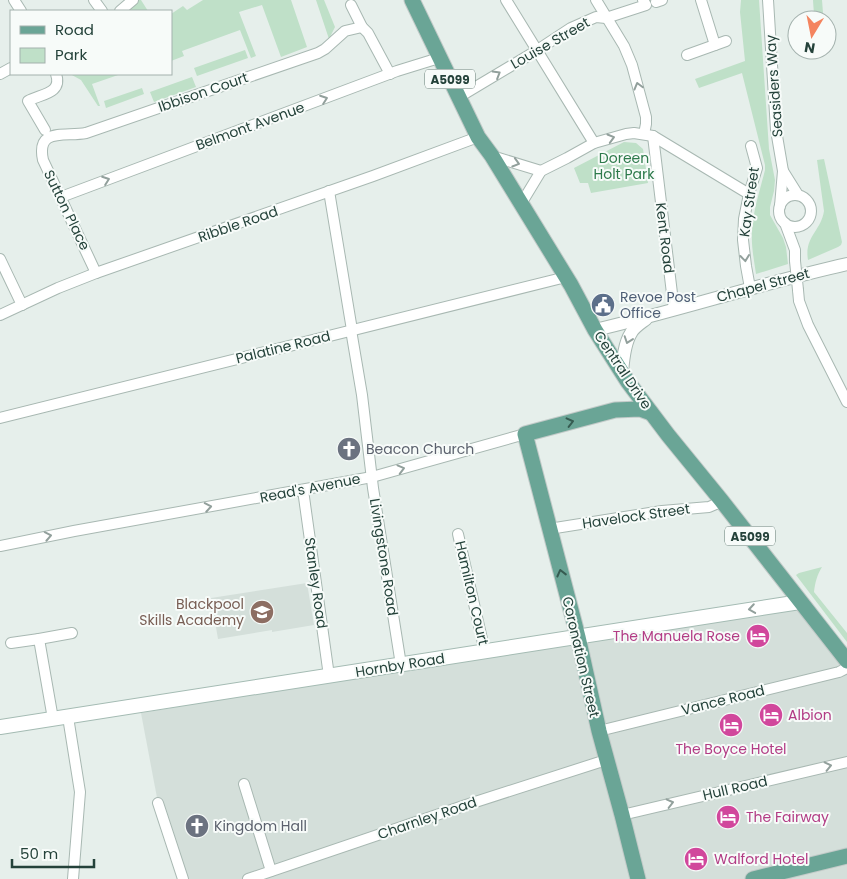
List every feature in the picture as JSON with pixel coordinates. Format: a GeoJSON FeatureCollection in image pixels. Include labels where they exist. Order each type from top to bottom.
{"type":"FeatureCollection","features":[{"type":"Feature","properties":{"kind":"main road","name":"Central Drive"},"geometry":{"type":"LineString","coordinates":[[412,0],[478,137],[492,156],[571,285],[595,330],[625,378],[847,661]]}},
{"type":"Feature","properties":{"kind":"main road"},"geometry":{"type":"LineString","coordinates":[[615,410],[622,400],[625,378]]}},
{"type":"Feature","properties":{"kind":"main road","name":"Read's Avenue"},"geometry":{"type":"LineString","coordinates":[[525,434],[615,410],[634,408],[651,413]]}},
{"type":"Feature","properties":{"kind":"main road","name":"Coronation Street"},"geometry":{"type":"LineString","coordinates":[[525,434],[578,637],[606,760],[638,879]]}},
{"type":"Feature","properties":{"kind":"main road","name":"Hornby Road"},"geometry":{"type":"LineString","coordinates":[[0,728],[800,602]]}},
{"type":"Feature","properties":{"kind":"main road"},"geometry":{"type":"LineString","coordinates":[[753,879],[847,856]]}},
{"type":"Feature","properties":{"kind":"street"},"geometry":{"type":"LineString","coordinates":[[121,10],[133,0]]}},
{"type":"Feature","properties":{"kind":"street"},"geometry":{"type":"LineString","coordinates":[[506,0],[594,143]]}},
{"type":"Feature","properties":{"kind":"street","name":"Kent Road"},"geometry":{"type":"LineString","coordinates":[[596,0],[624,46],[632,65],[646,117],[674,310]]}},
{"type":"Feature","properties":{"kind":"street"},"geometry":{"type":"LineString","coordinates":[[701,0],[715,45]]}},
{"type":"Feature","properties":{"kind":"street","name":"Seasiders Way"},"geometry":{"type":"LineString","coordinates":[[768,0],[776,130],[783,171],[780,215],[795,250]]}},
{"type":"Feature","properties":{"kind":"street","name":"Louise Street"},"geometry":{"type":"LineString","coordinates":[[459,97],[571,28],[596,17],[606,18],[652,2]]}},
{"type":"Feature","properties":{"kind":"street"},"geometry":{"type":"LineString","coordinates":[[351,5],[390,74]]}},
{"type":"Feature","properties":{"kind":"street","name":"Ibbison Court"},"geometry":{"type":"LineString","coordinates":[[42,147],[44,141],[52,135],[86,133],[318,53],[344,31],[362,27]]}},
{"type":"Feature","properties":{"kind":"street"},"geometry":{"type":"LineString","coordinates":[[687,55],[726,41]]}},
{"type":"Feature","properties":{"kind":"street","name":"Belmont Avenue"},"geometry":{"type":"LineString","coordinates":[[61,197],[390,74],[440,58]]}},
{"type":"Feature","properties":{"kind":"street"},"geometry":{"type":"LineString","coordinates":[[45,130],[28,101],[51,91],[57,84],[57,76]]}},
{"type":"Feature","properties":{"kind":"street"},"geometry":{"type":"LineString","coordinates":[[521,204],[541,171],[594,143],[626,134],[649,135],[749,194]]}},
{"type":"Feature","properties":{"kind":"street","name":"Ribble Road"},"geometry":{"type":"LineString","coordinates":[[0,315],[96,273],[373,176],[478,137]]}},
{"type":"Feature","properties":{"kind":"street","name":"Kay Street"},"geometry":{"type":"LineString","coordinates":[[750,288],[743,240],[744,219],[757,168],[751,146]]}},
{"type":"Feature","properties":{"kind":"street","name":"Sutton Place"},"geometry":{"type":"LineString","coordinates":[[42,147],[43,160],[96,273]]}},
{"type":"Feature","properties":{"kind":"street"},"geometry":{"type":"LineString","coordinates":[[492,156],[541,171]]}},
{"type":"Feature","properties":{"kind":"street","name":"Seasiders Way"},"geometry":{"type":"LineString","coordinates":[[783,171],[798,195],[806,199],[811,207],[810,217],[804,224],[795,250],[799,301],[808,325],[847,402]]}},
{"type":"Feature","properties":{"kind":"street","name":"Livingstone Road"},"geometry":{"type":"LineString","coordinates":[[329,191],[362,396],[372,477],[401,665]]}},
{"type":"Feature","properties":{"kind":"street"},"geometry":{"type":"LineString","coordinates":[[780,206],[782,201],[789,196],[798,195]]}},
{"type":"Feature","properties":{"kind":"street"},"geometry":{"type":"LineString","coordinates":[[785,223],[794,227],[804,224]]}},
{"type":"Feature","properties":{"kind":"street"},"geometry":{"type":"LineString","coordinates":[[0,259],[22,305]]}},
{"type":"Feature","properties":{"kind":"street","name":"Chapel Street"},"geometry":{"type":"LineString","coordinates":[[595,330],[809,272],[847,264]]}},
{"type":"Feature","properties":{"kind":"street","name":"Palatine Road"},"geometry":{"type":"LineString","coordinates":[[0,418],[566,278]]}},
{"type":"Feature","properties":{"kind":"street","name":"Chapel Street"},"geometry":{"type":"LineString","coordinates":[[625,378],[624,357],[627,342],[631,333],[650,316]]}},
{"type":"Feature","properties":{"kind":"street","name":"Read's Avenue"},"geometry":{"type":"LineString","coordinates":[[0,546],[372,477],[525,434]]}},
{"type":"Feature","properties":{"kind":"street","name":"Stanley Road"},"geometry":{"type":"LineString","coordinates":[[303,490],[329,676]]}},
{"type":"Feature","properties":{"kind":"street","name":"Havelock Street"},"geometry":{"type":"LineString","coordinates":[[549,529],[662,511],[708,506],[716,504],[721,500]]}},
{"type":"Feature","properties":{"kind":"street","name":"Hamilton Court"},"geometry":{"type":"LineString","coordinates":[[458,534],[485,652]]}},
{"type":"Feature","properties":{"kind":"street"},"geometry":{"type":"LineString","coordinates":[[12,643],[72,633]]}},
{"type":"Feature","properties":{"kind":"street"},"geometry":{"type":"LineString","coordinates":[[39,639],[53,719]]}},
{"type":"Feature","properties":{"kind":"street","name":"Vance Road"},"geometry":{"type":"LineString","coordinates":[[599,731],[839,672],[847,668]]}},
{"type":"Feature","properties":{"kind":"street"},"geometry":{"type":"LineString","coordinates":[[68,717],[80,792],[73,879]]}},
{"type":"Feature","properties":{"kind":"street","name":"Charnley Road"},"geometry":{"type":"LineString","coordinates":[[248,879],[606,760]]}},
{"type":"Feature","properties":{"kind":"street","name":"Hull Road"},"geometry":{"type":"LineString","coordinates":[[622,815],[847,762]]}},
{"type":"Feature","properties":{"kind":"street"},"geometry":{"type":"LineString","coordinates":[[244,784],[271,871]]}},
{"type":"Feature","properties":{"kind":"street"},"geometry":{"type":"LineString","coordinates":[[158,803],[183,879]]}},
{"type":"Feature","properties":{"kind":"shaded area","name":"Blackpool Skills Academy"},"geometry":{"type":"Polygon","coordinates":[[[307,583],[314,625],[218,639],[211,598],[307,583]]]}},
{"type":"Feature","properties":{"kind":"shaded area"},"geometry":{"type":"Polygon","coordinates":[[[798,605],[847,665],[847,879],[183,879],[158,803],[141,713],[798,605]]]}},
{"type":"Feature","properties":{"kind":"green space"},"geometry":{"type":"Polygon","coordinates":[[[134,0],[141,0],[147,10],[122,10],[134,0]]]}},
{"type":"Feature","properties":{"kind":"green space"},"geometry":{"type":"Polygon","coordinates":[[[203,0],[291,0],[307,47],[281,57],[262,5],[239,12],[256,56],[251,58],[240,30],[182,51],[184,56],[172,61],[172,13],[183,6],[187,10],[203,0]]]}},
{"type":"Feature","properties":{"kind":"green space"},"geometry":{"type":"Polygon","coordinates":[[[316,0],[324,0],[335,27],[329,39],[316,0]]]}},
{"type":"Feature","properties":{"kind":"green space"},"geometry":{"type":"Polygon","coordinates":[[[741,0],[759,0],[769,149],[775,180],[770,215],[783,238],[788,264],[756,274],[752,248],[752,231],[755,208],[765,165],[742,73],[699,88],[695,79],[745,61],[740,12],[741,0]]]}},
{"type":"Feature","properties":{"kind":"green space"},"geometry":{"type":"Polygon","coordinates":[[[813,0],[822,0],[823,10],[814,10],[813,0]]]}},
{"type":"Feature","properties":{"kind":"green space"},"geometry":{"type":"Polygon","coordinates":[[[245,50],[248,58],[197,76],[194,68],[245,50]]]}},
{"type":"Feature","properties":{"kind":"green space"},"geometry":{"type":"Polygon","coordinates":[[[72,75],[118,75],[92,84],[100,106],[98,106],[81,80],[72,75]]]}},
{"type":"Feature","properties":{"kind":"green space"},"geometry":{"type":"Polygon","coordinates":[[[192,77],[196,87],[154,102],[150,92],[192,77]]]}},
{"type":"Feature","properties":{"kind":"green space"},"geometry":{"type":"Polygon","coordinates":[[[142,88],[144,94],[106,108],[104,101],[142,88]]]}},
{"type":"Feature","properties":{"kind":"green space","name":"Doreen Holt Park"},"geometry":{"type":"Polygon","coordinates":[[[624,142],[636,143],[643,149],[648,183],[591,193],[588,183],[580,183],[574,168],[624,142]]]}},
{"type":"Feature","properties":{"kind":"green space"},"geometry":{"type":"Polygon","coordinates":[[[824,159],[842,242],[838,247],[808,260],[808,245],[820,224],[824,211],[817,160],[824,159]]]}},
{"type":"Feature","properties":{"kind":"green space"},"geometry":{"type":"Polygon","coordinates":[[[822,567],[816,579],[814,592],[847,633],[847,642],[796,575],[822,567]]]}},
{"type":"Feature","properties":{"kind":"place","name":"Revoe Post Office"},"geometry":{"type":"Point","coordinates":[603,305]}},
{"type":"Feature","properties":{"kind":"place","name":"Beacon Church"},"geometry":{"type":"Point","coordinates":[349,449]}},
{"type":"Feature","properties":{"kind":"place","name":"Blackpool Skills Academy"},"geometry":{"type":"Point","coordinates":[262,612]}},
{"type":"Feature","properties":{"kind":"place","name":"The Manuela Rose"},"geometry":{"type":"Point","coordinates":[758,636]}},
{"type":"Feature","properties":{"kind":"place","name":"Albion"},"geometry":{"type":"Point","coordinates":[771,715]}},
{"type":"Feature","properties":{"kind":"place","name":"The Boyce Hotel"},"geometry":{"type":"Point","coordinates":[731,725]}},
{"type":"Feature","properties":{"kind":"place","name":"The Fairway"},"geometry":{"type":"Point","coordinates":[728,817]}},
{"type":"Feature","properties":{"kind":"place","name":"Kingdom Hall"},"geometry":{"type":"Point","coordinates":[197,826]}},
{"type":"Feature","properties":{"kind":"place","name":"Walford Hotel"},"geometry":{"type":"Point","coordinates":[696,859]}}]}
